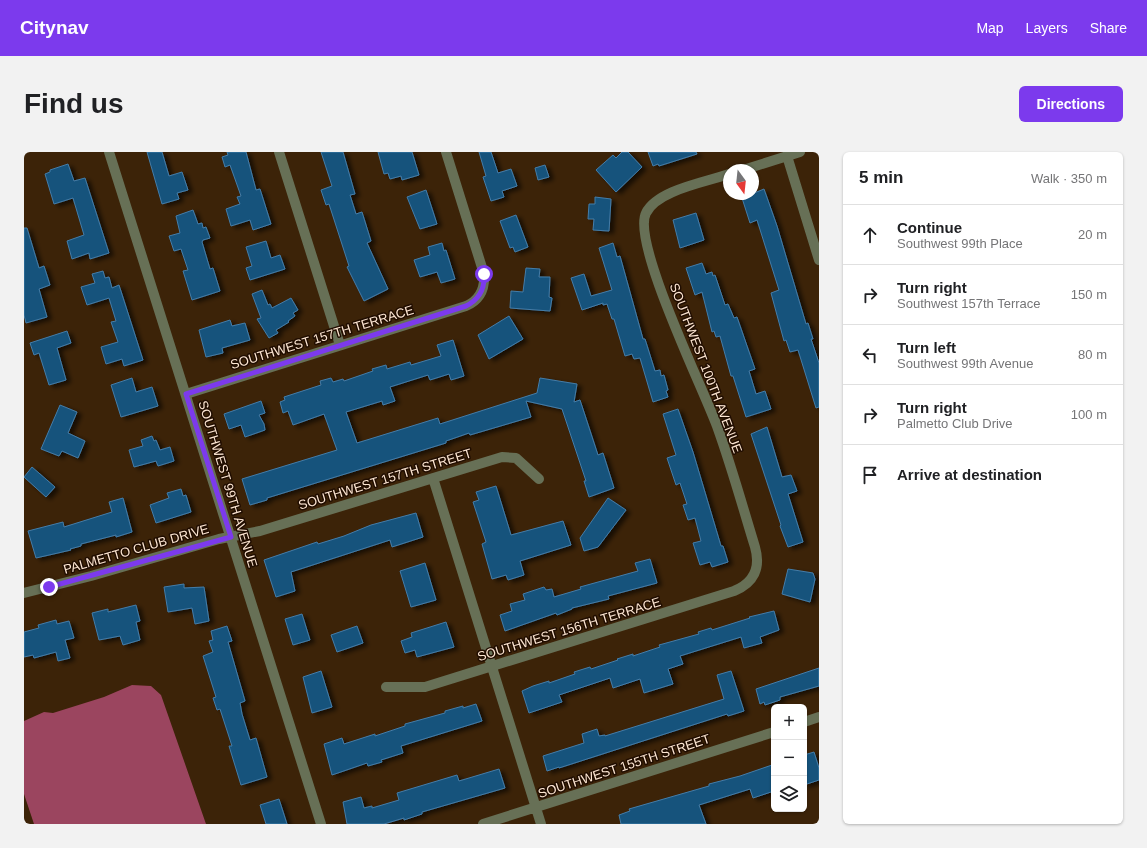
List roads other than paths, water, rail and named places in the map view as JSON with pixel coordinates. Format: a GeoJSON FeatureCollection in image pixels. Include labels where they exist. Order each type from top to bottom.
{"type":"FeatureCollection","features":[{"type":"Feature","properties":{"kind":"street","name":"SOUTHWEST 99TH AVENUE"},"geometry":{"type":"LineString","coordinates":[[109,152],[321,824]]}},
{"type":"Feature","properties":{"kind":"street"},"geometry":{"type":"LineString","coordinates":[[279,152],[340,345]]}},
{"type":"Feature","properties":{"kind":"street","name":"SOUTHWEST 157TH TERRACE"},"geometry":{"type":"LineString","coordinates":[[186,394],[466,306],[476,300],[484,285],[484,274],[446,152]]}},
{"type":"Feature","properties":{"kind":"street"},"geometry":{"type":"LineString","coordinates":[[759,165],[800,152]]}},
{"type":"Feature","properties":{"kind":"street"},"geometry":{"type":"LineString","coordinates":[[787,156],[819,260]]}},
{"type":"Feature","properties":{"kind":"street","name":"SOUTHWEST 100TH AVENUE"},"geometry":{"type":"LineString","coordinates":[[723,176],[663,196],[652,204],[645,214],[644,231],[657,276],[716,424],[755,547],[757,566],[754,577]]}},
{"type":"Feature","properties":{"kind":"street","name":"SOUTHWEST 157TH STREET"},"geometry":{"type":"LineString","coordinates":[[231,537],[260,531],[489,460],[506,457],[516,458],[539,479]]}},
{"type":"Feature","properties":{"kind":"street"},"geometry":{"type":"LineString","coordinates":[[432,478],[540,824]]}},
{"type":"Feature","properties":{"kind":"street","name":"PALMETTO CLUB DRIVE"},"geometry":{"type":"LineString","coordinates":[[24,593],[231,537]]}},
{"type":"Feature","properties":{"kind":"street","name":"SOUTHWEST 156TH TERRACE"},"geometry":{"type":"LineString","coordinates":[[386,687],[425,687],[734,591],[747,585],[754,577]]}},
{"type":"Feature","properties":{"kind":"street"},"geometry":{"type":"LineString","coordinates":[[807,721],[819,718]]}},
{"type":"Feature","properties":{"kind":"street","name":"SOUTHWEST 155TH STREET"},"geometry":{"type":"LineString","coordinates":[[483,824],[771,733]]}}]}
